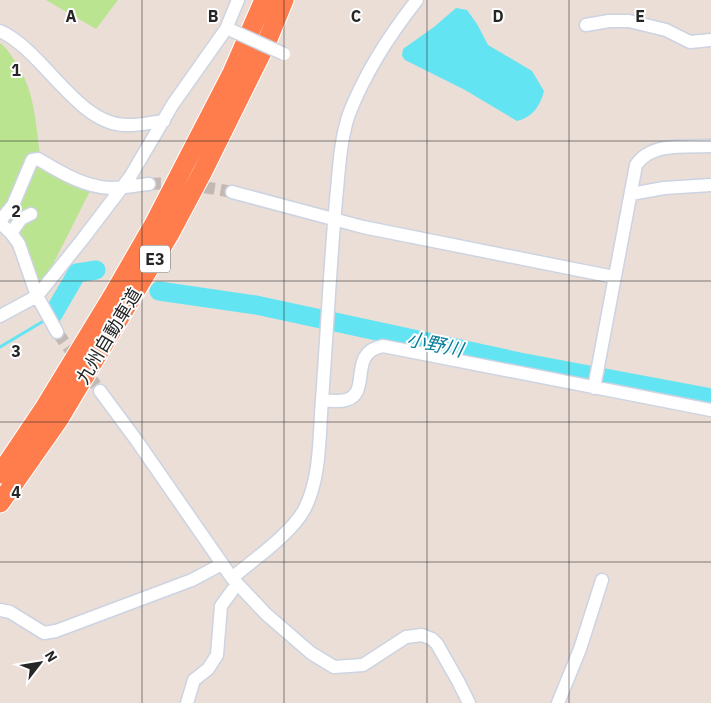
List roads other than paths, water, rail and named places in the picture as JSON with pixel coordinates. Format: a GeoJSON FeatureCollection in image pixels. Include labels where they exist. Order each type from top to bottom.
{"type":"FeatureCollection","features":[{"type":"Feature","properties":{"kind":"highway","name":"九州自動車道"},"geometry":{"type":"LineString","coordinates":[[0,474],[66,373],[154,224],[232,73],[264,0]]}},
{"type":"Feature","properties":{"kind":"highway","name":"九州自動車道"},"geometry":{"type":"LineString","coordinates":[[0,503],[59,420],[169,235],[262,52],[284,0]]}},
{"type":"Feature","properties":{"kind":"street"},"geometry":{"type":"LineString","coordinates":[[0,316],[40,301],[82,240],[123,187],[178,96],[229,30],[238,0]]}},
{"type":"Feature","properties":{"kind":"street"},"geometry":{"type":"LineString","coordinates":[[187,703],[194,680],[208,669],[217,655],[221,606],[234,581],[281,537],[304,510],[315,481],[341,149],[349,115],[362,84],[382,50],[417,0]]}},
{"type":"Feature","properties":{"kind":"street"},"geometry":{"type":"LineString","coordinates":[[586,25],[609,21],[629,21],[666,30],[690,42],[711,40]]}},
{"type":"Feature","properties":{"kind":"street"},"geometry":{"type":"LineString","coordinates":[[229,30],[284,54]]}},
{"type":"Feature","properties":{"kind":"street"},"geometry":{"type":"LineString","coordinates":[[0,31],[19,43],[86,108],[103,120],[125,126],[164,121]]}},
{"type":"Feature","properties":{"kind":"street"},"geometry":{"type":"LineString","coordinates":[[594,385],[636,165],[641,158],[658,149],[711,146]]}},
{"type":"Feature","properties":{"kind":"street"},"geometry":{"type":"LineString","coordinates":[[57,332],[40,301],[19,244],[0,222],[13,205],[32,160],[38,159],[75,179],[110,188],[149,184]]}},
{"type":"Feature","properties":{"kind":"street"},"geometry":{"type":"LineString","coordinates":[[631,194],[664,188],[711,185]]}},
{"type":"Feature","properties":{"kind":"street"},"geometry":{"type":"LineString","coordinates":[[232,192],[334,220],[614,277]]}},
{"type":"Feature","properties":{"kind":"street"},"geometry":{"type":"LineString","coordinates":[[11,233],[21,219],[31,214]]}},
{"type":"Feature","properties":{"kind":"street"},"geometry":{"type":"LineString","coordinates":[[322,400],[341,401],[348,400],[353,396],[358,389],[363,359],[373,348],[383,346],[594,385],[711,410]]}},
{"type":"Feature","properties":{"kind":"street"},"geometry":{"type":"LineString","coordinates":[[100,391],[234,581],[266,614],[311,653],[334,667],[364,665],[406,637],[422,635],[432,639],[437,644],[469,703]]}},
{"type":"Feature","properties":{"kind":"street"},"geometry":{"type":"LineString","coordinates":[[0,610],[10,612],[44,633],[56,631],[192,580],[222,564]]}},
{"type":"Feature","properties":{"kind":"street"},"geometry":{"type":"LineString","coordinates":[[558,703],[580,649],[602,580]]}},
{"type":"Feature","properties":{"kind":"water"},"geometry":{"type":"Polygon","coordinates":[[[456,8],[467,10],[488,45],[532,71],[544,91],[538,106],[532,114],[517,121],[465,90],[405,60],[402,56],[403,49],[434,27],[456,8]]]}},
{"type":"Feature","properties":{"kind":"waterway","name":"小野川"},"geometry":{"type":"LineString","coordinates":[[52,316],[77,273],[96,270]]}},
{"type":"Feature","properties":{"kind":"waterway","name":"小野川"},"geometry":{"type":"LineString","coordinates":[[159,291],[256,305],[520,362],[711,398]]}},
{"type":"Feature","properties":{"kind":"waterway"},"geometry":{"type":"LineString","coordinates":[[0,347],[47,319]]}},
{"type":"Feature","properties":{"kind":"tunnel"},"geometry":{"type":"LineString","coordinates":[[149,184],[180,184],[232,192]]}},
{"type":"Feature","properties":{"kind":"tunnel"},"geometry":{"type":"LineString","coordinates":[[57,332],[100,391]]}}]}
